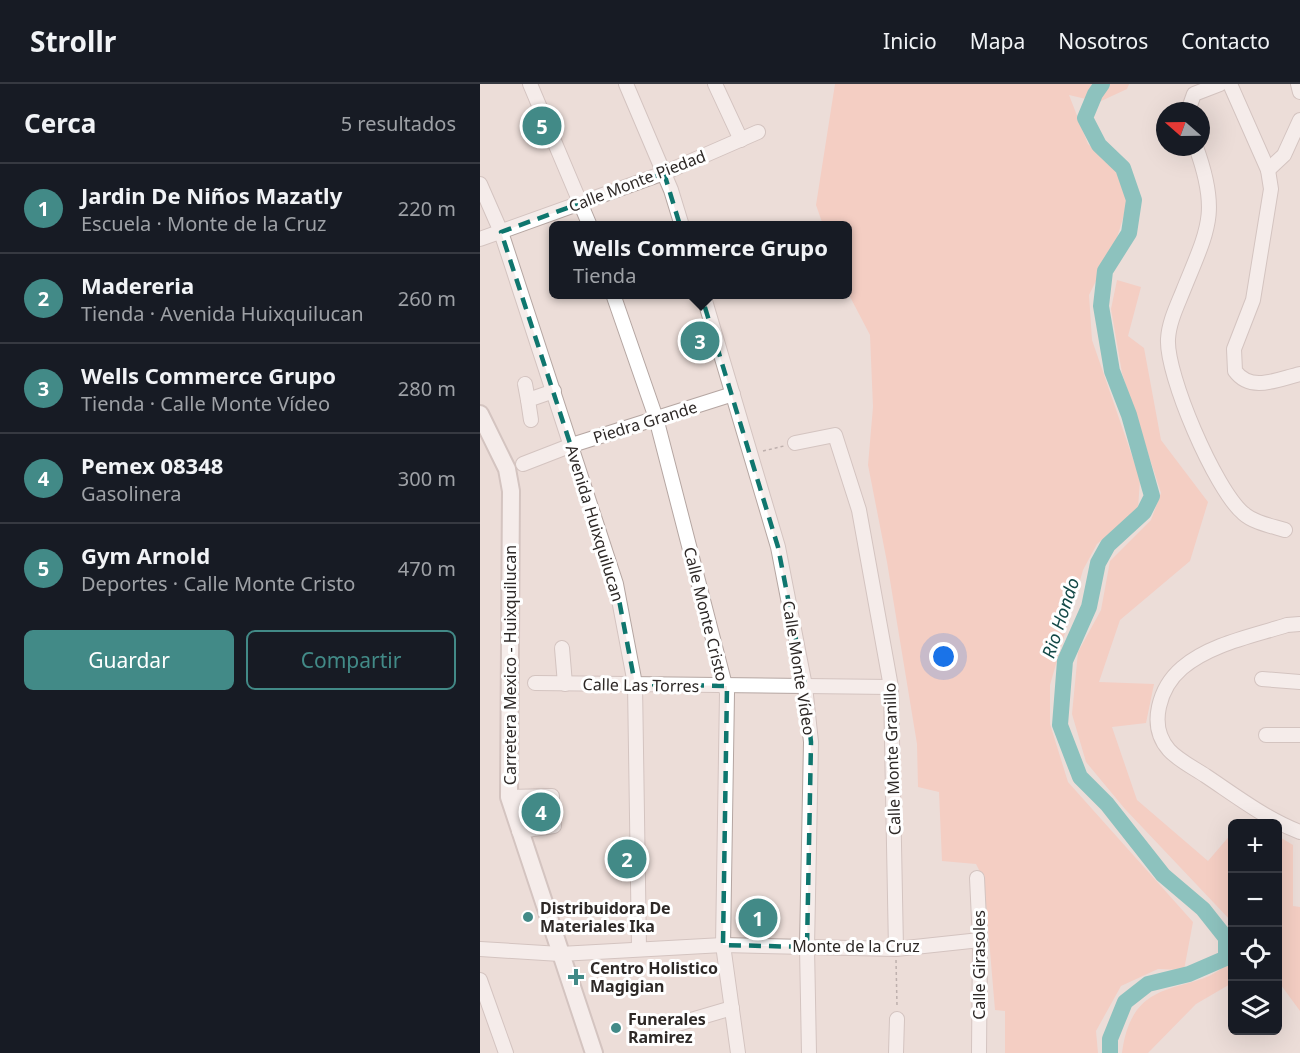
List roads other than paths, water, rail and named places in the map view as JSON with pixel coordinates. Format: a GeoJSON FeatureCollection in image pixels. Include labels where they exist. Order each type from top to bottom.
{"type":"FeatureCollection","features":[{"type":"Feature","properties":{"kind":"main road","name":"Carretera Mexico - Huixquilucan"},"geometry":{"type":"LineString","coordinates":[[480,414],[507,469],[511,491],[509,797],[594,1053]]}},
{"type":"Feature","properties":{"kind":"street"},"geometry":{"type":"LineString","coordinates":[[530,84],[589,221]]}},
{"type":"Feature","properties":{"kind":"street"},"geometry":{"type":"LineString","coordinates":[[626,84],[664,172],[681,221]]}},
{"type":"Feature","properties":{"kind":"street"},"geometry":{"type":"LineString","coordinates":[[715,84],[741,140]]}},
{"type":"Feature","properties":{"kind":"street"},"geometry":{"type":"LineString","coordinates":[[1191,102],[1194,94],[1220,84]]}},
{"type":"Feature","properties":{"kind":"street"},"geometry":{"type":"LineString","coordinates":[[1230,84],[1268,170],[1271,189],[1253,300],[1234,349],[1235,371],[1247,381],[1257,384],[1300,375]]}},
{"type":"Feature","properties":{"kind":"street"},"geometry":{"type":"LineString","coordinates":[[1298,84],[1300,92]]}},
{"type":"Feature","properties":{"kind":"street"},"geometry":{"type":"LineString","coordinates":[[1268,170],[1284,155],[1300,120]]}},
{"type":"Feature","properties":{"kind":"street","name":"Calle Monte Piedad"},"geometry":{"type":"LineString","coordinates":[[480,239],[664,172],[758,132]]}},
{"type":"Feature","properties":{"kind":"street"},"geometry":{"type":"LineString","coordinates":[[1198,156],[1211,202],[1208,230],[1172,318],[1168,340],[1171,360],[1198,443],[1231,500],[1244,514],[1254,520],[1285,530]]}},
{"type":"Feature","properties":{"kind":"street","name":"Avenida Huixquilucan"},"geometry":{"type":"LineString","coordinates":[[480,184],[501,232],[616,584],[635,684],[639,948]]}},
{"type":"Feature","properties":{"kind":"street","name":"Calle Monte Cristo"},"geometry":{"type":"LineString","coordinates":[[615,299],[656,418],[727,693],[723,945],[738,1053]]}},
{"type":"Feature","properties":{"kind":"street","name":"Calle Monte Vídeo"},"geometry":{"type":"LineString","coordinates":[[704,299],[778,547],[805,686],[811,742],[807,947],[809,1053]]}},
{"type":"Feature","properties":{"kind":"street"},"geometry":{"type":"LineString","coordinates":[[525,384],[531,420]]}},
{"type":"Feature","properties":{"kind":"street"},"geometry":{"type":"LineString","coordinates":[[528,400],[554,390]]}},
{"type":"Feature","properties":{"kind":"street","name":"Piedra Grande"},"geometry":{"type":"LineString","coordinates":[[523,464],[572,445],[733,394]]}},
{"type":"Feature","properties":{"kind":"street","name":"Calle Monte Granillo"},"geometry":{"type":"LineString","coordinates":[[795,443],[835,435],[859,510],[891,687],[896,949]]}},
{"type":"Feature","properties":{"kind":"street"},"geometry":{"type":"LineString","coordinates":[[1300,624],[1287,625],[1202,654],[1181,669],[1165,689],[1157,711],[1159,732],[1169,750],[1264,814],[1300,832]]}},
{"type":"Feature","properties":{"kind":"street"},"geometry":{"type":"LineString","coordinates":[[562,648],[566,684]]}},
{"type":"Feature","properties":{"kind":"street"},"geometry":{"type":"LineString","coordinates":[[1262,679],[1300,682]]}},
{"type":"Feature","properties":{"kind":"street","name":"Calle Las Torres"},"geometry":{"type":"LineString","coordinates":[[535,683],[891,687]]}},
{"type":"Feature","properties":{"kind":"street"},"geometry":{"type":"LineString","coordinates":[[1266,735],[1300,735]]}},
{"type":"Feature","properties":{"kind":"street"},"geometry":{"type":"LineString","coordinates":[[509,797],[552,796],[554,826],[519,831]]}},
{"type":"Feature","properties":{"kind":"street","name":"Calle Girasoles"},"geometry":{"type":"LineString","coordinates":[[977,878],[980,940],[979,1053]]}},
{"type":"Feature","properties":{"kind":"street","name":"Monte de la Cruz"},"geometry":{"type":"LineString","coordinates":[[480,949],[560,954],[723,945],[896,949],[980,940]]}},
{"type":"Feature","properties":{"kind":"street"},"geometry":{"type":"LineString","coordinates":[[480,980],[506,1053]]}},
{"type":"Feature","properties":{"kind":"street"},"geometry":{"type":"LineString","coordinates":[[657,1030],[732,1008]]}},
{"type":"Feature","properties":{"kind":"street"},"geometry":{"type":"LineString","coordinates":[[896,1053],[897,1019]]}},
{"type":"Feature","properties":{"kind":"waterway","name":"Rio Hondo"},"geometry":{"type":"LineString","coordinates":[[1102,84],[1085,118],[1099,145],[1123,168],[1134,200],[1129,233],[1105,271],[1101,306],[1112,371],[1129,415],[1152,496],[1144,512],[1108,545],[1098,563],[1089,607],[1065,661],[1060,725],[1080,777],[1107,804],[1163,875],[1203,909],[1226,938],[1226,958],[1189,974],[1148,984],[1125,1002],[1110,1039],[1110,1053]]}},
{"type":"Feature","properties":{"kind":"place","name":"Gym Arnold"},"geometry":{"type":"Point","coordinates":[542,126]}},
{"type":"Feature","properties":{"kind":"place","name":"Wells Commerce Grupo"},"geometry":{"type":"Point","coordinates":[700,341]}},
{"type":"Feature","properties":{"kind":"place","name":"Pemex 08348"},"geometry":{"type":"Point","coordinates":[541,812]}},
{"type":"Feature","properties":{"kind":"place","name":"Madereria"},"geometry":{"type":"Point","coordinates":[627,859]}},
{"type":"Feature","properties":{"kind":"place","name":"Distribuidora De Materiales Ika"},"geometry":{"type":"Point","coordinates":[528,917]}},
{"type":"Feature","properties":{"kind":"place","name":"Jardin De Niños Mazatly"},"geometry":{"type":"Point","coordinates":[758,918]}},
{"type":"Feature","properties":{"kind":"place","name":"Centro Holistico Magigian"},"geometry":{"type":"Point","coordinates":[576,977]}},
{"type":"Feature","properties":{"kind":"place","name":"Funerales Ramirez"},"geometry":{"type":"Point","coordinates":[616,1028]}}]}
